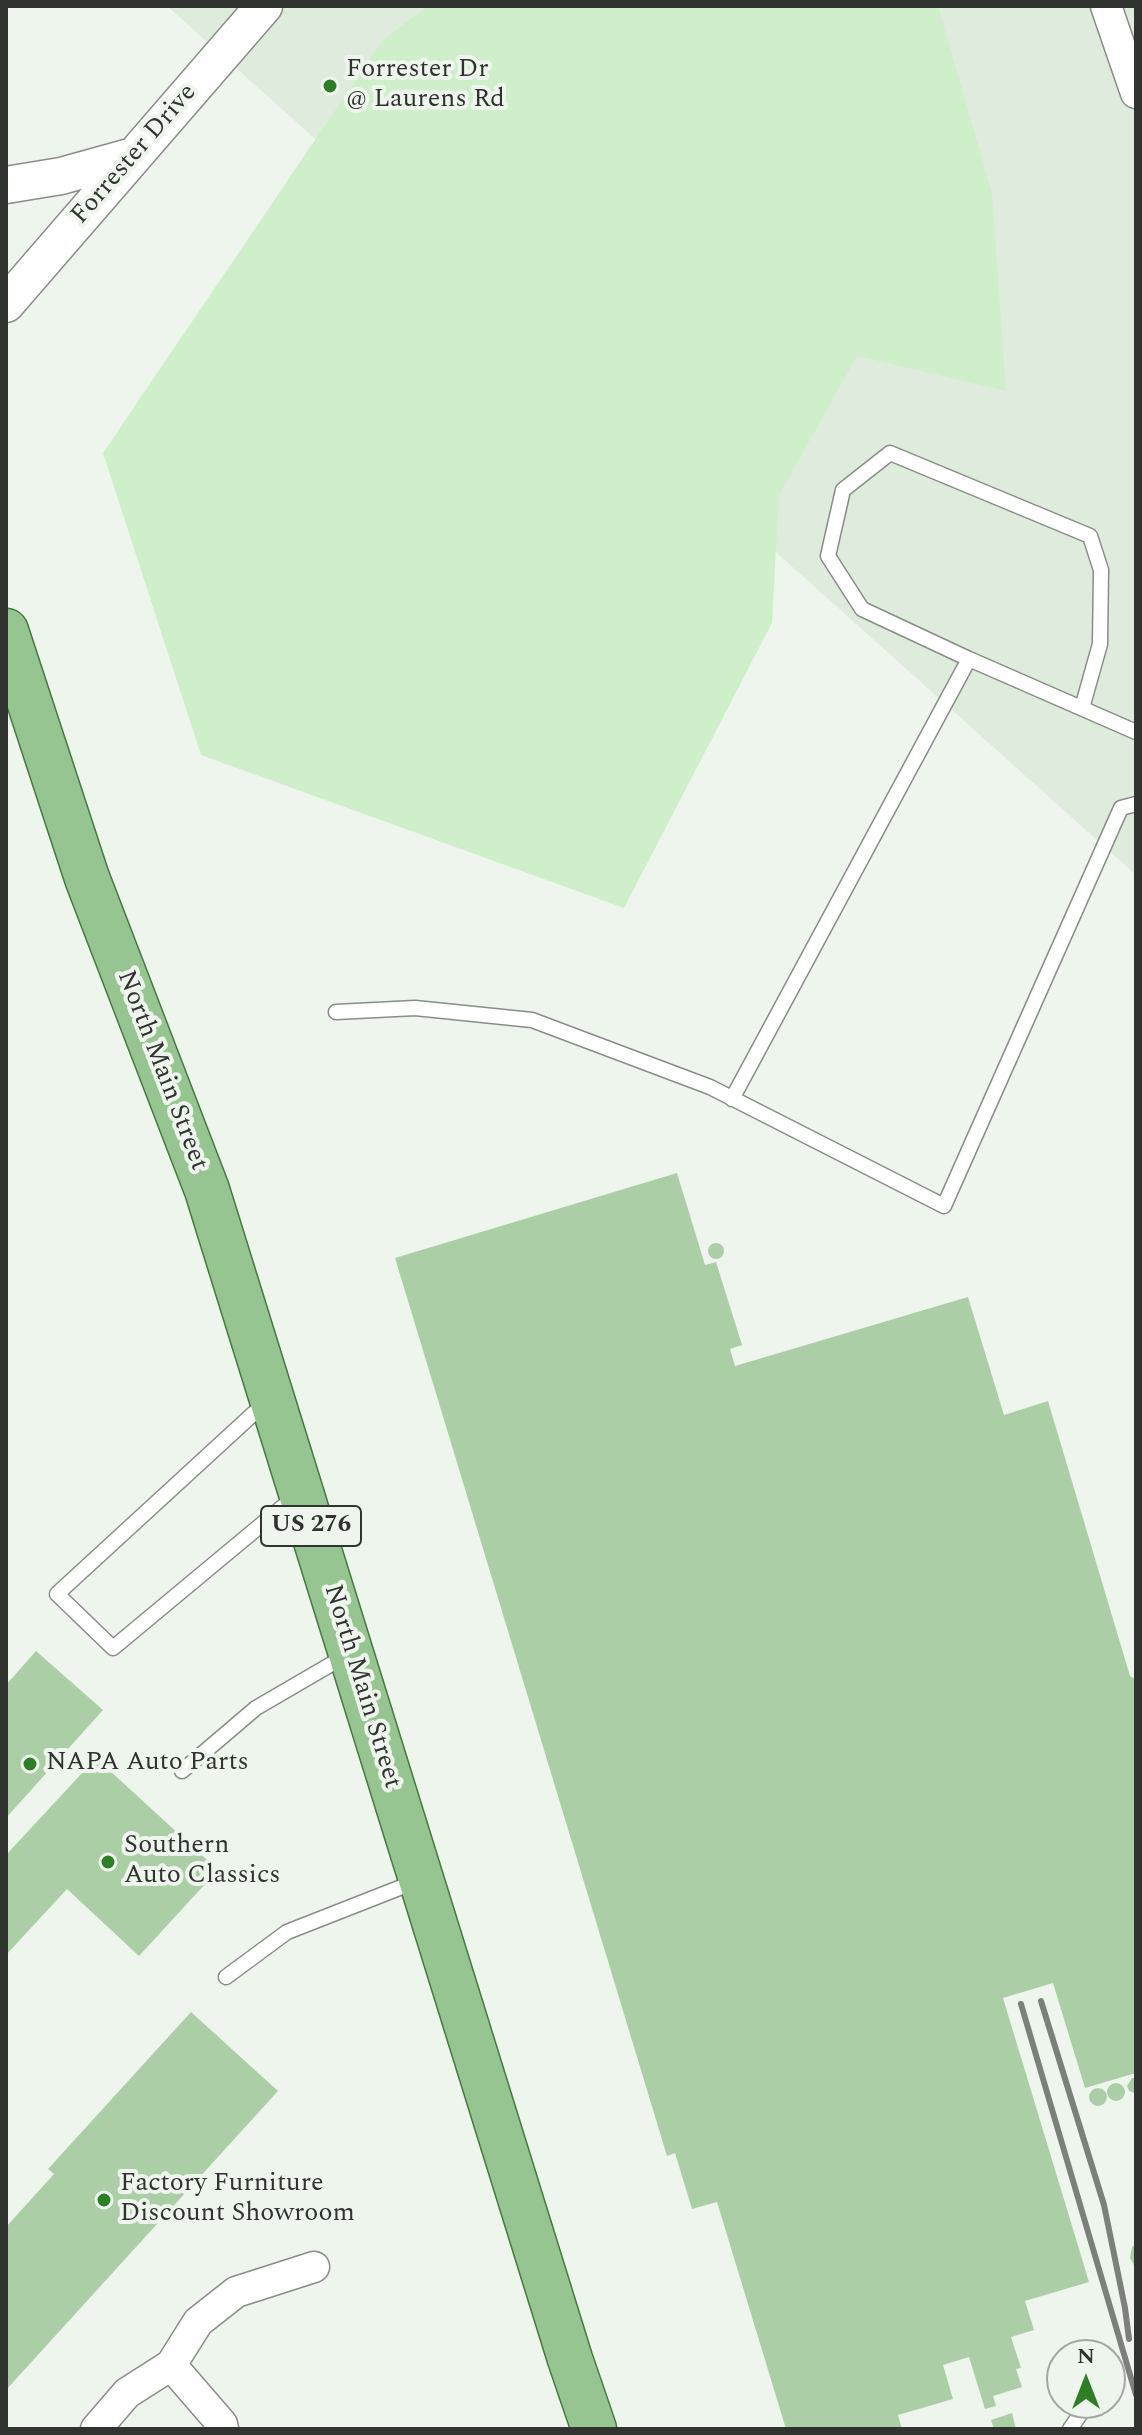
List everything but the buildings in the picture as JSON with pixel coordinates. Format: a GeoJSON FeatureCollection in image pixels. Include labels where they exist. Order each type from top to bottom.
{"type":"FeatureCollection","features":[{"type":"Feature","properties":{"kind":"main road","name":"North Main Street"},"geometry":{"type":"LineString","coordinates":[[6,631],[87,878],[207,1190],[594,2429]]}},
{"type":"Feature","properties":{"kind":"street","name":"Forrester Drive"},"geometry":{"type":"LineString","coordinates":[[6,304],[264,6]]}},
{"type":"Feature","properties":{"kind":"street"},"geometry":{"type":"LineString","coordinates":[[1106,6],[1136,93]]}},
{"type":"Feature","properties":{"kind":"street"},"geometry":{"type":"LineString","coordinates":[[6,185],[61,176],[133,156]]}},
{"type":"Feature","properties":{"kind":"street"},"geometry":{"type":"LineString","coordinates":[[96,2429],[127,2393],[171,2365],[198,2322],[236,2292],[314,2267]]}},
{"type":"Feature","properties":{"kind":"street"},"geometry":{"type":"LineString","coordinates":[[171,2365],[223,2429]]}},
{"type":"Feature","properties":{"kind":"lane"},"geometry":{"type":"LineString","coordinates":[[1082,708],[1100,644],[1101,570],[1090,536],[890,453],[843,490],[828,556],[862,609],[969,659],[1136,732]]}},
{"type":"Feature","properties":{"kind":"lane"},"geometry":{"type":"LineString","coordinates":[[732,1099],[969,659]]}},
{"type":"Feature","properties":{"kind":"lane"},"geometry":{"type":"LineString","coordinates":[[336,1012],[415,1008],[532,1020],[710,1087],[944,1206],[1121,808],[1136,804]]}},
{"type":"Feature","properties":{"kind":"lane"},"geometry":{"type":"LineString","coordinates":[[271,1397],[57,1594],[113,1648],[301,1492]]}},
{"type":"Feature","properties":{"kind":"lane"},"geometry":{"type":"LineString","coordinates":[[182,1771],[256,1708],[351,1653]]}},
{"type":"Feature","properties":{"kind":"lane"},"geometry":{"type":"LineString","coordinates":[[226,1977],[287,1932],[422,1879]]}},
{"type":"Feature","properties":{"kind":"shaded area"},"geometry":{"type":"Polygon","coordinates":[[[167,6],[1136,6],[1136,875],[167,6]]]}},
{"type":"Feature","properties":{"kind":"green space"},"geometry":{"type":"Polygon","coordinates":[[[428,6],[938,6],[992,193],[1006,391],[857,356],[779,495],[772,623],[624,908],[201,755],[103,453],[382,41],[428,6]]]}},
{"type":"Feature","properties":{"kind":"railway"},"geometry":{"type":"LineString","coordinates":[[1041,2001],[1104,2205],[1129,2339]]}},
{"type":"Feature","properties":{"kind":"railway"},"geometry":{"type":"LineString","coordinates":[[1021,2004],[1136,2395]]}},
{"type":"Feature","properties":{"kind":"place","name":"Forrester Dr @ Laurens Rd"},"geometry":{"type":"Point","coordinates":[330,86]}},
{"type":"Feature","properties":{"kind":"place","name":"NAPA Auto Parts"},"geometry":{"type":"Point","coordinates":[30,1764]}},
{"type":"Feature","properties":{"kind":"place","name":"Southern Auto Classics"},"geometry":{"type":"Point","coordinates":[108,1862]}},
{"type":"Feature","properties":{"kind":"place","name":"Factory Furniture Discount Showroom"},"geometry":{"type":"Point","coordinates":[104,2200]}}]}
